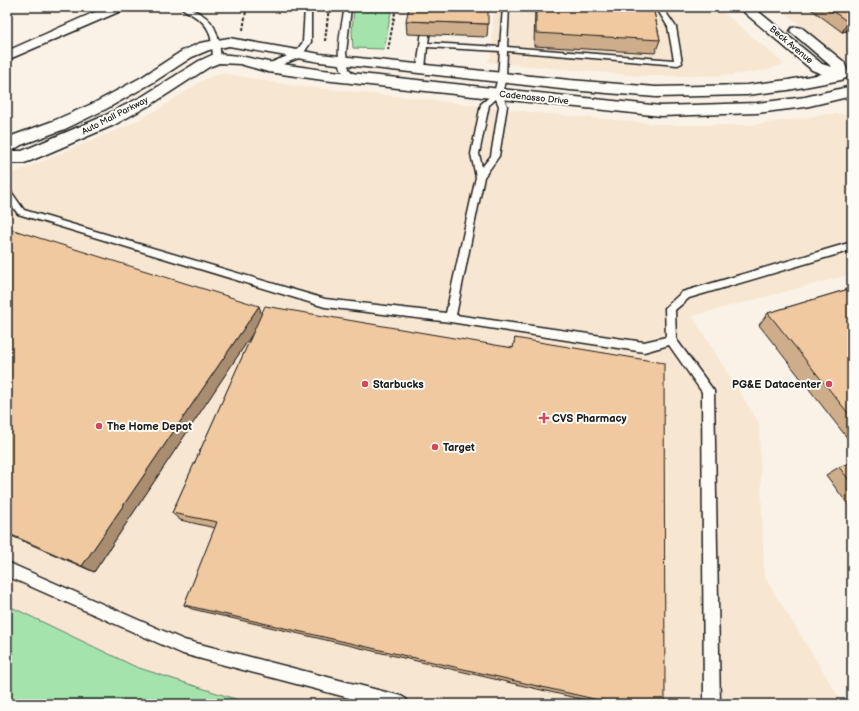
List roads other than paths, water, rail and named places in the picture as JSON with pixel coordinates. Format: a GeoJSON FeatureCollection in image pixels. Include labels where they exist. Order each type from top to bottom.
{"type":"FeatureCollection","features":[{"type":"Feature","properties":{"kind":"main road"},"geometry":{"type":"LineString","coordinates":[[7,56],[118,7]]}},
{"type":"Feature","properties":{"kind":"main road","name":"Beck Avenue"},"geometry":{"type":"LineString","coordinates":[[745,7],[817,67],[848,78]]}},
{"type":"Feature","properties":{"kind":"main road","name":"Beck Avenue"},"geometry":{"type":"LineString","coordinates":[[785,22],[839,65],[848,78]]}},
{"type":"Feature","properties":{"kind":"main road","name":"Cadenasso Drive"},"geometry":{"type":"LineString","coordinates":[[216,51],[234,42],[298,55],[344,61],[656,92],[700,92],[760,88],[848,78]]}},
{"type":"Feature","properties":{"kind":"main road","name":"Cadenasso Drive"},"geometry":{"type":"LineString","coordinates":[[216,51],[240,60],[268,67],[353,78],[661,111],[713,111],[785,105],[816,100],[852,91]]}},
{"type":"Feature","properties":{"kind":"main road","name":"Auto Mall Parkway"},"geometry":{"type":"LineString","coordinates":[[7,147],[15,141],[59,125],[100,106],[147,80],[187,54],[216,51]]}},
{"type":"Feature","properties":{"kind":"main road","name":"Auto Mall Parkway"},"geometry":{"type":"LineString","coordinates":[[7,158],[24,157],[71,138],[149,99],[204,64],[216,51]]}},
{"type":"Feature","properties":{"kind":"lane"},"geometry":{"type":"LineString","coordinates":[[184,7],[203,18],[212,26],[216,51]]}},
{"type":"Feature","properties":{"kind":"lane"},"geometry":{"type":"LineString","coordinates":[[268,67],[298,55],[307,42],[308,7]]}},
{"type":"Feature","properties":{"kind":"lane"},"geometry":{"type":"LineString","coordinates":[[348,7],[343,39],[344,61],[345,70],[353,78]]}},
{"type":"Feature","properties":{"kind":"lane"},"geometry":{"type":"LineString","coordinates":[[450,318],[480,177],[494,156],[503,106],[498,94],[502,77],[506,7]]}},
{"type":"Feature","properties":{"kind":"lane"},"geometry":{"type":"LineString","coordinates":[[424,45],[504,49],[678,63],[672,27],[659,7]]}},
{"type":"Feature","properties":{"kind":"lane"},"geometry":{"type":"LineString","coordinates":[[421,69],[426,30]]}},
{"type":"Feature","properties":{"kind":"lane"},"geometry":{"type":"LineString","coordinates":[[480,177],[475,154],[485,104],[498,94]]}},
{"type":"Feature","properties":{"kind":"lane"},"geometry":{"type":"LineString","coordinates":[[7,193],[21,212],[325,302],[450,318],[644,347],[671,340]]}},
{"type":"Feature","properties":{"kind":"lane"},"geometry":{"type":"LineString","coordinates":[[712,704],[708,391],[671,340],[670,308],[686,295],[852,246]]}},
{"type":"Feature","properties":{"kind":"lane"},"geometry":{"type":"LineString","coordinates":[[7,569],[183,647],[400,704]]}},
{"type":"Feature","properties":{"kind":"place","name":"Starbucks"},"geometry":{"type":"Point","coordinates":[365,384]}},
{"type":"Feature","properties":{"kind":"place","name":"PG&E Datacenter"},"geometry":{"type":"Point","coordinates":[829,384]}},
{"type":"Feature","properties":{"kind":"place","name":"CVS Pharmacy"},"geometry":{"type":"Point","coordinates":[544,418]}},
{"type":"Feature","properties":{"kind":"place","name":"The Home Depot"},"geometry":{"type":"Point","coordinates":[99,426]}},
{"type":"Feature","properties":{"kind":"place","name":"Target"},"geometry":{"type":"Point","coordinates":[435,447]}}]}
